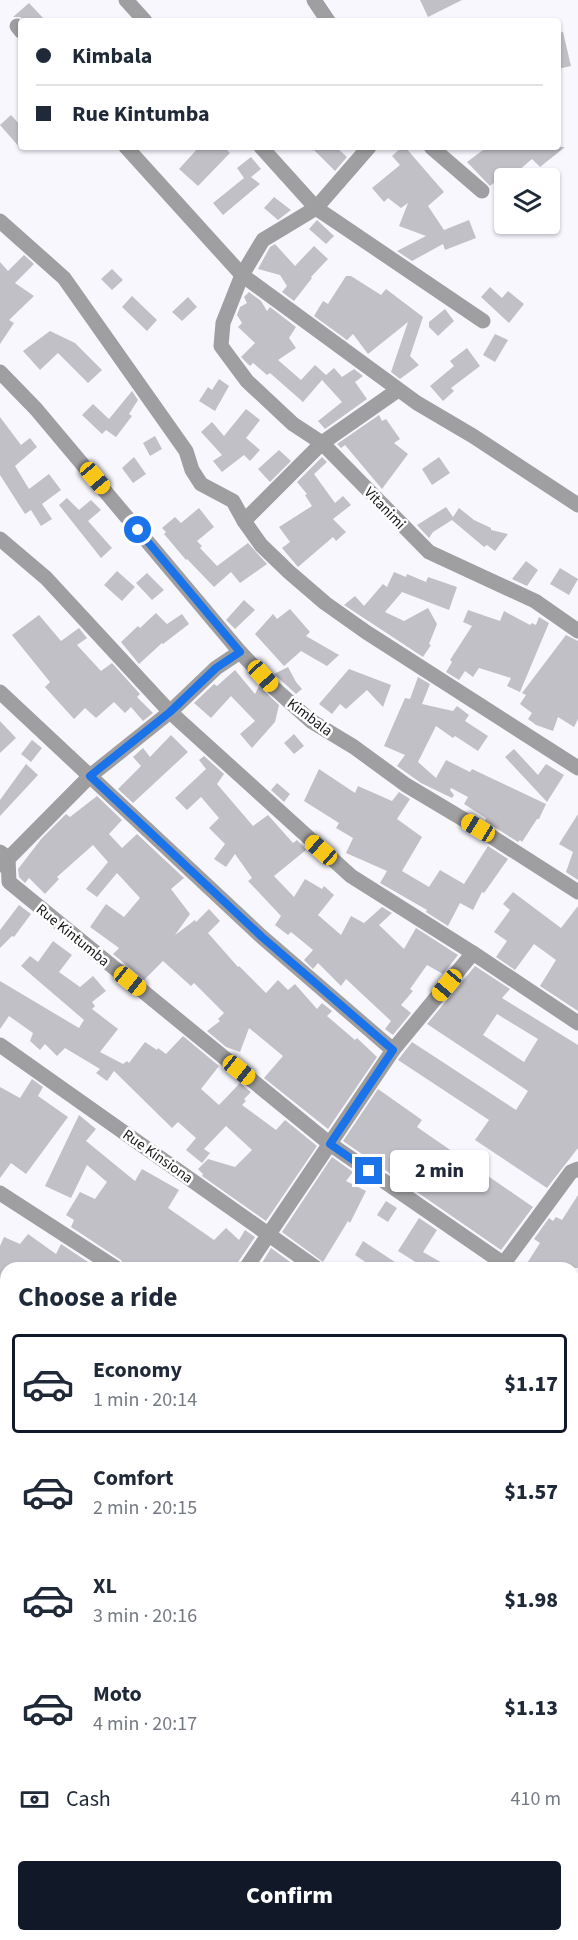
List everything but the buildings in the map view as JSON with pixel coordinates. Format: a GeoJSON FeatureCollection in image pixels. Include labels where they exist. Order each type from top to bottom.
{"type":"FeatureCollection","features":[{"type":"Feature","properties":{"kind":"street"},"geometry":{"type":"LineString","coordinates":[[126,0],[142,18]]}},
{"type":"Feature","properties":{"kind":"street"},"geometry":{"type":"LineString","coordinates":[[314,0],[326,18]]}},
{"type":"Feature","properties":{"kind":"street"},"geometry":{"type":"LineString","coordinates":[[129,150],[242,275],[398,390],[578,505]]}},
{"type":"Feature","properties":{"kind":"street"},"geometry":{"type":"LineString","coordinates":[[264,150],[316,208],[483,321]]}},
{"type":"Feature","properties":{"kind":"street"},"geometry":{"type":"LineString","coordinates":[[242,275],[262,240],[316,208],[366,150]]}},
{"type":"Feature","properties":{"kind":"street"},"geometry":{"type":"LineString","coordinates":[[434,150],[482,191]]}},
{"type":"Feature","properties":{"kind":"street"},"geometry":{"type":"LineString","coordinates":[[0,221],[64,278],[186,451],[192,470],[201,484],[233,501],[244,522],[268,552],[325,603],[366,632],[578,768]]}},
{"type":"Feature","properties":{"kind":"street","name":"Vitanimi"},"geometry":{"type":"LineString","coordinates":[[242,275],[223,323],[221,346],[247,381],[293,424],[322,443],[429,552],[535,601],[578,631]]}},
{"type":"Feature","properties":{"kind":"street","name":"Kimbala"},"geometry":{"type":"LineString","coordinates":[[0,372],[36,409],[240,652],[274,688],[311,721],[354,747],[406,785],[578,892]]}},
{"type":"Feature","properties":{"kind":"street"},"geometry":{"type":"LineString","coordinates":[[244,522],[322,443],[398,390]]}},
{"type":"Feature","properties":{"kind":"street"},"geometry":{"type":"LineString","coordinates":[[0,539],[46,578],[170,712],[351,876],[578,1023]]}},
{"type":"Feature","properties":{"kind":"street"},"geometry":{"type":"LineString","coordinates":[[3,859],[90,776],[170,712],[216,668],[240,652]]}},
{"type":"Feature","properties":{"kind":"street"},"geometry":{"type":"LineString","coordinates":[[0,692],[262,937],[393,1050]]}},
{"type":"Feature","properties":{"kind":"street","name":"Rue Kintumba"},"geometry":{"type":"LineString","coordinates":[[3,859],[9,882],[330,1144],[503,1262]]}},
{"type":"Feature","properties":{"kind":"street"},"geometry":{"type":"LineString","coordinates":[[250,1262],[393,1050],[473,953]]}},
{"type":"Feature","properties":{"kind":"street","name":"Rue Kinsiona"},"geometry":{"type":"LineString","coordinates":[[0,1045],[308,1262]]}},
{"type":"Feature","properties":{"kind":"street"},"geometry":{"type":"LineString","coordinates":[[509,1262],[571,1172],[578,1169]]}},
{"type":"Feature","properties":{"kind":"street"},"geometry":{"type":"LineString","coordinates":[[0,1193],[107,1262]]}},
{"type":"Feature","properties":{"kind":"route"},"geometry":{"type":"LineString","coordinates":[[138,530],[240,652],[216,668],[170,712],[90,776],[214,894],[393,1050],[330,1144],[369,1171]]}}]}
